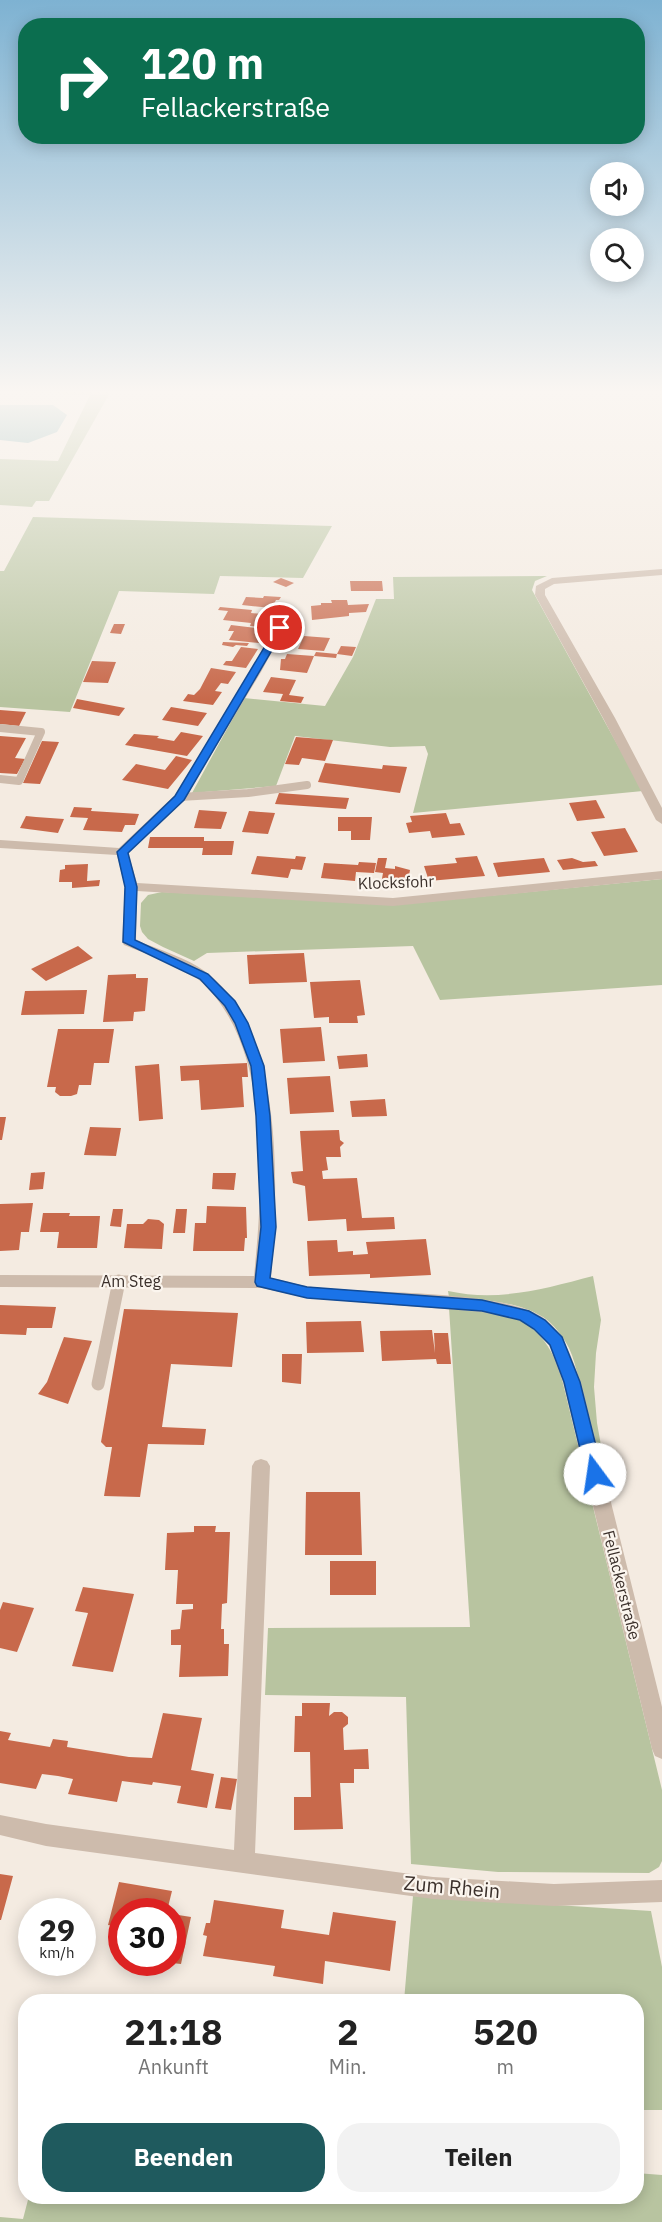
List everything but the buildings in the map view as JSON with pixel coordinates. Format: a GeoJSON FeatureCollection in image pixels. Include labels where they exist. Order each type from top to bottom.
{"type":"FeatureCollection","features":[{"type":"Feature","properties":{"kind":"street"},"geometry":{"type":"LineString","coordinates":[[662,572],[552,581],[540,588],[540,595],[662,820]]}},
{"type":"Feature","properties":{"kind":"street"},"geometry":{"type":"LineString","coordinates":[[0,844],[122,852],[180,798],[256,672],[280,628],[284,614]]}},
{"type":"Feature","properties":{"kind":"street"},"geometry":{"type":"LineString","coordinates":[[122,852],[131,887],[129,942],[185,966],[204,977],[218,990],[231,1004],[241,1023],[257,1066],[266,1153],[268,1227],[262,1282]]}},
{"type":"Feature","properties":{"kind":"street","name":"Klocksfohr"},"geometry":{"type":"LineString","coordinates":[[131,887],[393,902],[662,876]]}},
{"type":"Feature","properties":{"kind":"street","name":"Am Steg"},"geometry":{"type":"LineString","coordinates":[[0,1281],[262,1282]]}},
{"type":"Feature","properties":{"kind":"street","name":"Fellackerstraße"},"geometry":{"type":"LineString","coordinates":[[262,1282],[307,1292],[482,1306],[524,1315],[540,1324],[556,1342],[572,1382],[662,1749]]}},
{"type":"Feature","properties":{"kind":"street"},"geometry":{"type":"LineString","coordinates":[[244,1862],[261,1466]]}},
{"type":"Feature","properties":{"kind":"street","name":"Zum Rhein"},"geometry":{"type":"LineString","coordinates":[[0,1825],[46,1835],[433,1888],[554,1895],[662,1892]]}},
{"type":"Feature","properties":{"kind":"lane"},"geometry":{"type":"LineString","coordinates":[[0,728],[41,732],[19,781],[0,779]]}},
{"type":"Feature","properties":{"kind":"lane"},"geometry":{"type":"LineString","coordinates":[[180,798],[248,793],[307,785]]}},
{"type":"Feature","properties":{"kind":"lane"},"geometry":{"type":"LineString","coordinates":[[98,1384],[119,1281]]}},
{"type":"Feature","properties":{"kind":"green space"},"geometry":{"type":"Polygon","coordinates":[[[0,493],[54,493],[49,501],[36,501],[32,507],[0,505],[0,493]]]}},
{"type":"Feature","properties":{"kind":"green space"},"geometry":{"type":"Polygon","coordinates":[[[33,517],[332,526],[303,578],[220,576],[214,594],[119,591],[70,712],[0,707],[0,571],[4,571],[33,517]]]}},
{"type":"Feature","properties":{"kind":"green space"},"geometry":{"type":"Polygon","coordinates":[[[547,576],[535,581],[532,590],[643,791],[413,813],[428,754],[425,746],[390,747],[295,736],[276,786],[192,793],[244,698],[325,706],[353,657],[376,599],[394,599],[393,577],[547,576]]]}},
{"type":"Feature","properties":{"kind":"green space"},"geometry":{"type":"Polygon","coordinates":[[[662,879],[662,985],[440,1000],[413,946],[207,953],[194,961],[148,939],[140,926],[141,903],[148,895],[162,892],[404,904],[662,879]]]}},
{"type":"Feature","properties":{"kind":"green space"},"geometry":{"type":"Polygon","coordinates":[[[593,1276],[601,1320],[594,1387],[597,1423],[609,1490],[585,1411],[575,1363],[558,1331],[543,1317],[521,1307],[449,1297],[448,1291],[503,1295],[593,1276]]]}},
{"type":"Feature","properties":{"kind":"green space"},"geometry":{"type":"Polygon","coordinates":[[[449,1308],[502,1314],[516,1318],[539,1335],[559,1367],[662,1790],[662,1861],[659,1867],[649,1873],[498,1872],[411,1864],[406,1697],[265,1695],[268,1628],[470,1627],[449,1308]]]}},
{"type":"Feature","properties":{"kind":"green space"},"geometry":{"type":"Polygon","coordinates":[[[413,1896],[651,1911],[662,1967],[662,2110],[644,2110],[644,1994],[405,1994],[413,1896]]]}},
{"type":"Feature","properties":{"kind":"green space"},"geometry":{"type":"Polygon","coordinates":[[[644,2174],[662,2175],[662,2222],[0,2222],[0,2217],[23,2219],[27,2204],[644,2204],[644,2174]]]}},
{"type":"Feature","properties":{"kind":"route"},"geometry":{"type":"LineString","coordinates":[[280,628],[180,798],[122,852],[131,887],[129,942],[185,966],[204,977],[223,994],[241,1023],[257,1066],[266,1153],[268,1227],[262,1282],[307,1292],[482,1306],[524,1315],[540,1324],[556,1342],[572,1382],[595,1474]]}}]}
